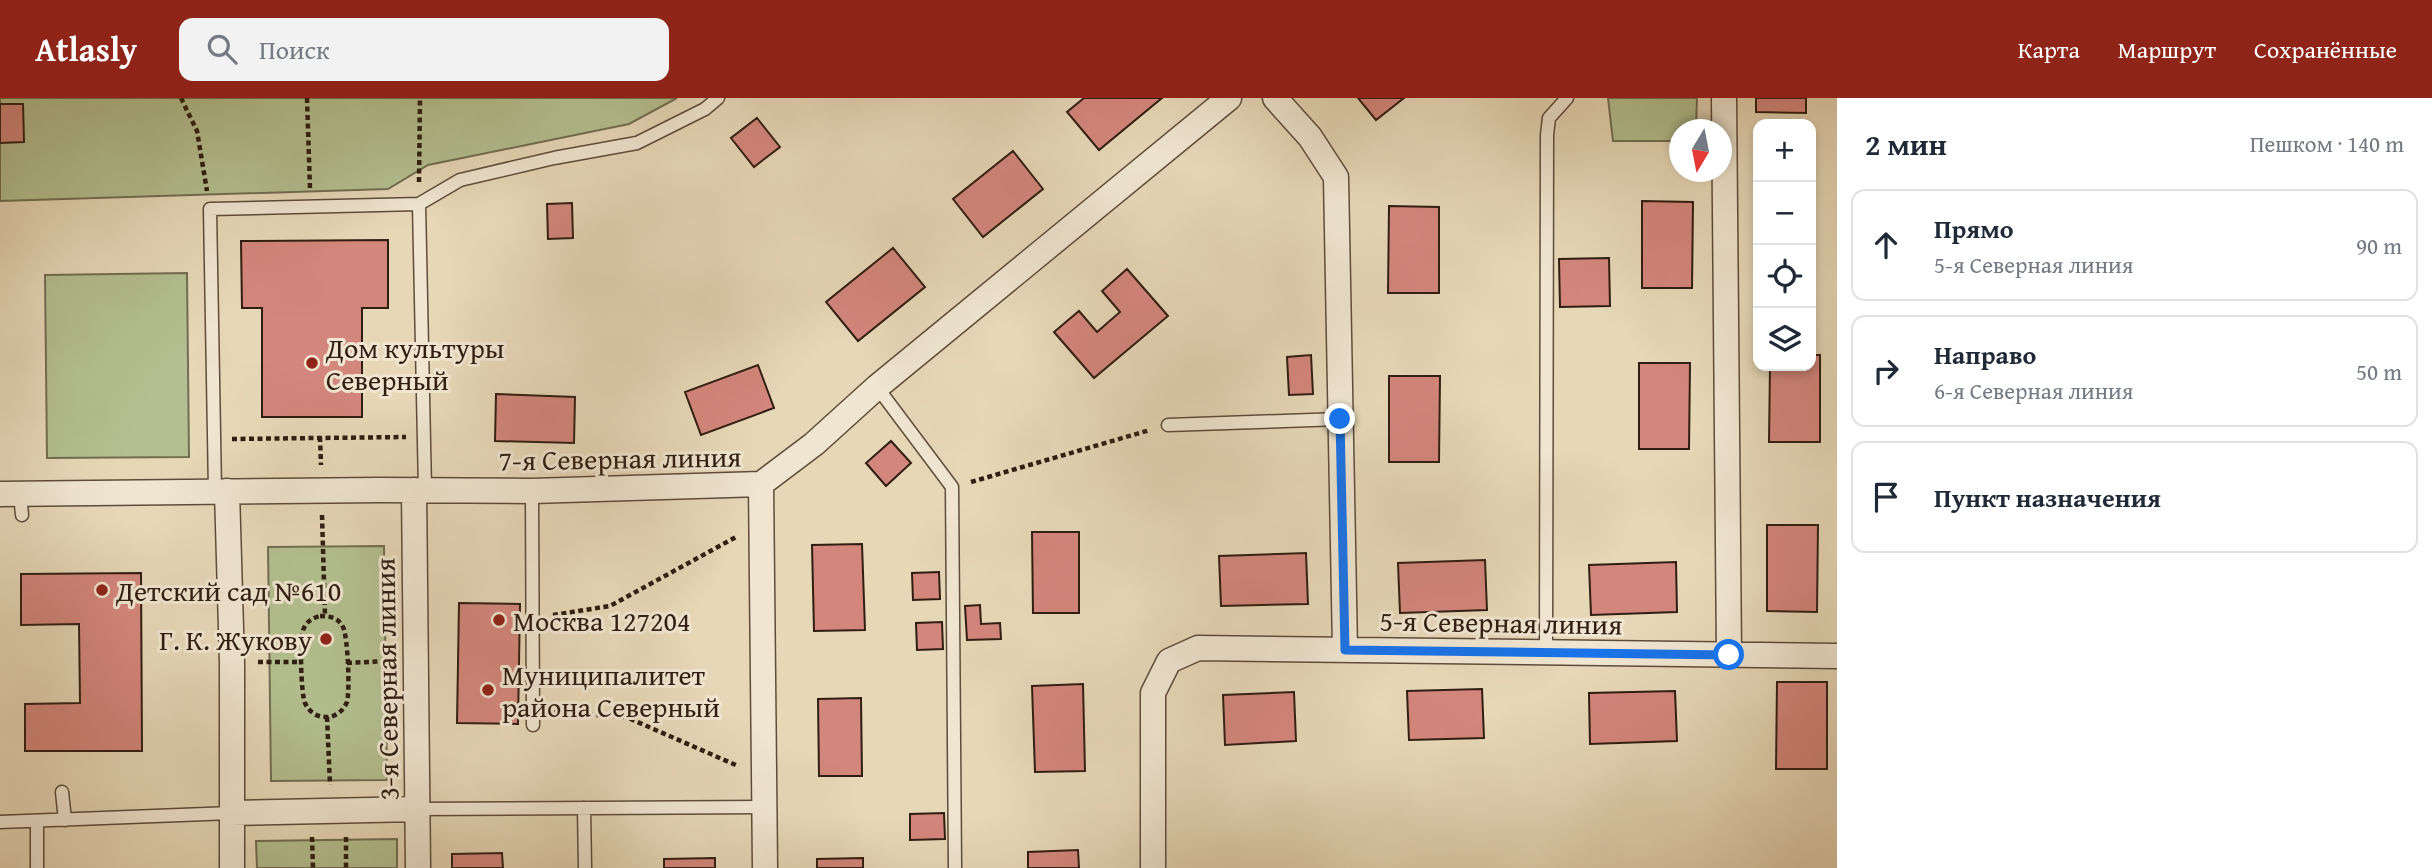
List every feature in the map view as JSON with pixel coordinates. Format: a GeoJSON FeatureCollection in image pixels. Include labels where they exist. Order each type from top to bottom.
{"type":"FeatureCollection","features":[{"type":"Feature","properties":{"kind":"street","name":"7-я Северная линия"},"geometry":{"type":"LineString","coordinates":[[14,501],[221,491],[532,491],[761,484],[814,444],[877,387],[1229,98]]}},
{"type":"Feature","properties":{"kind":"street"},"geometry":{"type":"LineString","coordinates":[[1275,98],[1310,137],[1336,177],[1345,650]]}},
{"type":"Feature","properties":{"kind":"street"},"geometry":{"type":"LineString","coordinates":[[1724,98],[1729,655]]}},
{"type":"Feature","properties":{"kind":"street"},"geometry":{"type":"LineString","coordinates":[[761,484],[765,868]]}},
{"type":"Feature","properties":{"kind":"street","name":"3-я Северная линия"},"geometry":{"type":"LineString","coordinates":[[418,868],[415,660],[419,490]]}},
{"type":"Feature","properties":{"kind":"street"},"geometry":{"type":"LineString","coordinates":[[221,491],[232,663],[232,868]]}},
{"type":"Feature","properties":{"kind":"street","name":"5-я Северная линия"},"geometry":{"type":"LineString","coordinates":[[1153,868],[1153,694],[1169,660],[1198,648],[1837,656]]}},
{"type":"Feature","properties":{"kind":"street"},"geometry":{"type":"LineString","coordinates":[[232,813],[417,809]]}},
{"type":"Feature","properties":{"kind":"lane"},"geometry":{"type":"LineString","coordinates":[[221,491],[215,439],[210,209],[419,204],[460,180],[554,158],[637,143],[705,109],[718,98]]}},
{"type":"Feature","properties":{"kind":"lane"},"geometry":{"type":"LineString","coordinates":[[1546,653],[1547,135],[1549,118],[1567,98]]}},
{"type":"Feature","properties":{"kind":"lane"},"geometry":{"type":"LineString","coordinates":[[419,204],[424,438],[419,490]]}},
{"type":"Feature","properties":{"kind":"lane"},"geometry":{"type":"LineString","coordinates":[[877,387],[952,487],[955,868]]}},
{"type":"Feature","properties":{"kind":"lane"},"geometry":{"type":"LineString","coordinates":[[1168,425],[1340,419]]}},
{"type":"Feature","properties":{"kind":"lane"},"geometry":{"type":"LineString","coordinates":[[532,491],[533,725]]}},
{"type":"Feature","properties":{"kind":"lane"},"geometry":{"type":"LineString","coordinates":[[62,792],[65,820]]}},
{"type":"Feature","properties":{"kind":"lane"},"geometry":{"type":"LineString","coordinates":[[417,809],[765,807]]}},
{"type":"Feature","properties":{"kind":"lane"},"geometry":{"type":"LineString","coordinates":[[584,808],[585,868]]}},
{"type":"Feature","properties":{"kind":"lane"},"geometry":{"type":"LineString","coordinates":[[0,822],[232,813]]}},
{"type":"Feature","properties":{"kind":"lane"},"geometry":{"type":"LineString","coordinates":[[37,821],[37,868]]}},
{"type":"Feature","properties":{"kind":"path"},"geometry":{"type":"LineString","coordinates":[[181,98],[197,131],[210,209]]}},
{"type":"Feature","properties":{"kind":"path"},"geometry":{"type":"LineString","coordinates":[[307,98],[311,207]]}},
{"type":"Feature","properties":{"kind":"path"},"geometry":{"type":"LineString","coordinates":[[419,204],[420,98]]}},
{"type":"Feature","properties":{"kind":"path"},"geometry":{"type":"LineString","coordinates":[[952,487],[1168,425]]}},
{"type":"Feature","properties":{"kind":"path"},"geometry":{"type":"LineString","coordinates":[[215,439],[424,438]]}},
{"type":"Feature","properties":{"kind":"path"},"geometry":{"type":"LineString","coordinates":[[321,490],[324,616]]}},
{"type":"Feature","properties":{"kind":"path"},"geometry":{"type":"LineString","coordinates":[[533,618],[610,606],[761,523]]}},
{"type":"Feature","properties":{"kind":"path"},"geometry":{"type":"LineString","coordinates":[[324,616],[334,618],[344,628],[347,663],[348,698],[336,715],[327,717],[315,715],[306,705],[302,662],[304,627],[314,618],[324,616]]}},
{"type":"Feature","properties":{"kind":"path"},"geometry":{"type":"LineString","coordinates":[[347,663],[415,660]]}},
{"type":"Feature","properties":{"kind":"path"},"geometry":{"type":"LineString","coordinates":[[232,663],[302,662]]}},
{"type":"Feature","properties":{"kind":"path"},"geometry":{"type":"LineString","coordinates":[[533,710],[626,718],[764,778]]}},
{"type":"Feature","properties":{"kind":"path"},"geometry":{"type":"LineString","coordinates":[[327,717],[330,811]]}},
{"type":"Feature","properties":{"kind":"green space"},"geometry":{"type":"Polygon","coordinates":[[[0,98],[677,98],[629,124],[428,165],[388,189],[0,201],[0,98]]]}},
{"type":"Feature","properties":{"kind":"green space"},"geometry":{"type":"Polygon","coordinates":[[[1608,98],[1697,98],[1696,119],[1669,119],[1669,141],[1613,141],[1608,98]]]}},
{"type":"Feature","properties":{"kind":"green space"},"geometry":{"type":"Polygon","coordinates":[[[187,273],[189,457],[47,458],[45,275],[187,273]]]}},
{"type":"Feature","properties":{"kind":"green space"},"geometry":{"type":"Polygon","coordinates":[[[384,546],[387,780],[271,781],[268,547],[384,546]]]}},
{"type":"Feature","properties":{"kind":"green space"},"geometry":{"type":"Polygon","coordinates":[[[397,839],[397,868],[257,868],[256,841],[397,839]]]}},
{"type":"Feature","properties":{"kind":"building"},"geometry":{"type":"Polygon","coordinates":[[[1084,98],[1162,98],[1099,150],[1067,112],[1084,98]]]}},
{"type":"Feature","properties":{"kind":"building"},"geometry":{"type":"Polygon","coordinates":[[[1358,98],[1404,98],[1376,120],[1358,98]]]}},
{"type":"Feature","properties":{"kind":"building"},"geometry":{"type":"Polygon","coordinates":[[[1756,98],[1806,98],[1806,113],[1756,112],[1756,98]]]}},
{"type":"Feature","properties":{"kind":"building"},"geometry":{"type":"Polygon","coordinates":[[[0,104],[23,104],[24,142],[0,143],[0,104]]]}},
{"type":"Feature","properties":{"kind":"building"},"geometry":{"type":"Polygon","coordinates":[[[757,118],[780,147],[754,167],[731,138],[757,118]]]}},
{"type":"Feature","properties":{"kind":"building"},"geometry":{"type":"Polygon","coordinates":[[[1013,151],[1043,189],[983,237],[953,199],[1013,151]]]}},
{"type":"Feature","properties":{"kind":"building"},"geometry":{"type":"Polygon","coordinates":[[[1642,201],[1693,202],[1692,288],[1642,288],[1642,201]]]}},
{"type":"Feature","properties":{"kind":"building"},"geometry":{"type":"Polygon","coordinates":[[[572,203],[573,238],[548,239],[547,204],[572,203]]]}},
{"type":"Feature","properties":{"kind":"building"},"geometry":{"type":"Polygon","coordinates":[[[1389,206],[1439,207],[1439,293],[1388,293],[1389,206]]]}},
{"type":"Feature","properties":{"kind":"building","name":"Дом культуры Северный"},"geometry":{"type":"Polygon","coordinates":[[[388,240],[388,308],[362,308],[362,417],[262,417],[262,308],[242,308],[241,241],[388,240]]]}},
{"type":"Feature","properties":{"kind":"building"},"geometry":{"type":"Polygon","coordinates":[[[893,248],[925,287],[858,341],[826,302],[893,248]]]}},
{"type":"Feature","properties":{"kind":"building"},"geometry":{"type":"Polygon","coordinates":[[[1609,258],[1610,306],[1560,307],[1559,259],[1609,258]]]}},
{"type":"Feature","properties":{"kind":"building"},"geometry":{"type":"Polygon","coordinates":[[[1127,269],[1168,316],[1094,378],[1054,332],[1079,311],[1097,332],[1120,312],[1102,291],[1127,269]]]}},
{"type":"Feature","properties":{"kind":"building"},"geometry":{"type":"Polygon","coordinates":[[[1311,355],[1313,394],[1289,395],[1287,357],[1311,355]]]}},
{"type":"Feature","properties":{"kind":"building"},"geometry":{"type":"Polygon","coordinates":[[[1816,355],[1820,355],[1820,442],[1769,442],[1770,371],[1816,371],[1816,355]]]}},
{"type":"Feature","properties":{"kind":"building"},"geometry":{"type":"Polygon","coordinates":[[[1639,363],[1690,363],[1689,449],[1639,449],[1639,363]]]}},
{"type":"Feature","properties":{"kind":"building"},"geometry":{"type":"Polygon","coordinates":[[[758,365],[774,408],[701,435],[685,392],[758,365]]]}},
{"type":"Feature","properties":{"kind":"building"},"geometry":{"type":"Polygon","coordinates":[[[1389,376],[1440,376],[1439,462],[1389,462],[1389,376]]]}},
{"type":"Feature","properties":{"kind":"building"},"geometry":{"type":"Polygon","coordinates":[[[496,394],[575,397],[574,443],[495,441],[496,394]]]}},
{"type":"Feature","properties":{"kind":"building"},"geometry":{"type":"Polygon","coordinates":[[[891,441],[911,463],[886,486],[866,463],[891,441]]]}},
{"type":"Feature","properties":{"kind":"building"},"geometry":{"type":"Polygon","coordinates":[[[1767,525],[1818,525],[1817,612],[1767,611],[1767,525]]]}},
{"type":"Feature","properties":{"kind":"building"},"geometry":{"type":"Polygon","coordinates":[[[1032,532],[1079,532],[1079,613],[1033,613],[1032,532]]]}},
{"type":"Feature","properties":{"kind":"building"},"geometry":{"type":"Polygon","coordinates":[[[862,544],[865,630],[814,631],[812,545],[862,544]]]}},
{"type":"Feature","properties":{"kind":"building"},"geometry":{"type":"Polygon","coordinates":[[[1306,553],[1308,604],[1221,606],[1219,556],[1306,553]]]}},
{"type":"Feature","properties":{"kind":"building"},"geometry":{"type":"Polygon","coordinates":[[[1485,560],[1487,610],[1400,613],[1398,563],[1485,560]]]}},
{"type":"Feature","properties":{"kind":"building"},"geometry":{"type":"Polygon","coordinates":[[[1676,562],[1677,612],[1591,615],[1589,565],[1676,562]]]}},
{"type":"Feature","properties":{"kind":"building"},"geometry":{"type":"Polygon","coordinates":[[[939,572],[940,599],[913,600],[912,573],[939,572]]]}},
{"type":"Feature","properties":{"kind":"building"},"geometry":{"type":"Polygon","coordinates":[[[141,573],[142,751],[25,751],[25,704],[80,703],[79,624],[21,625],[21,574],[141,573]]]}},
{"type":"Feature","properties":{"kind":"building"},"geometry":{"type":"Polygon","coordinates":[[[459,603],[520,604],[518,724],[457,723],[459,603]]]}},
{"type":"Feature","properties":{"kind":"building"},"geometry":{"type":"Polygon","coordinates":[[[980,605],[981,624],[1000,623],[1001,639],[967,640],[965,606],[980,605]]]}},
{"type":"Feature","properties":{"kind":"building"},"geometry":{"type":"Polygon","coordinates":[[[942,622],[943,649],[917,650],[916,623],[942,622]]]}},
{"type":"Feature","properties":{"kind":"building"},"geometry":{"type":"Polygon","coordinates":[[[1777,682],[1827,682],[1827,769],[1776,769],[1777,682]]]}},
{"type":"Feature","properties":{"kind":"building"},"geometry":{"type":"Polygon","coordinates":[[[1083,684],[1085,771],[1035,772],[1032,686],[1083,684]]]}},
{"type":"Feature","properties":{"kind":"building"},"geometry":{"type":"Polygon","coordinates":[[[1482,689],[1484,738],[1409,740],[1407,691],[1482,689]]]}},
{"type":"Feature","properties":{"kind":"building"},"geometry":{"type":"Polygon","coordinates":[[[1675,691],[1677,741],[1590,744],[1589,693],[1675,691]]]}},
{"type":"Feature","properties":{"kind":"building"},"geometry":{"type":"Polygon","coordinates":[[[1294,692],[1296,741],[1225,745],[1223,695],[1294,692]]]}},
{"type":"Feature","properties":{"kind":"building"},"geometry":{"type":"Polygon","coordinates":[[[861,698],[862,776],[819,776],[818,699],[861,698]]]}},
{"type":"Feature","properties":{"kind":"building"},"geometry":{"type":"Polygon","coordinates":[[[944,813],[945,839],[910,840],[910,814],[944,813]]]}},
{"type":"Feature","properties":{"kind":"building"},"geometry":{"type":"Polygon","coordinates":[[[1078,850],[1079,868],[1028,868],[1028,852],[1078,850]]]}},
{"type":"Feature","properties":{"kind":"building"},"geometry":{"type":"Polygon","coordinates":[[[502,853],[503,868],[452,868],[452,854],[502,853]]]}},
{"type":"Feature","properties":{"kind":"building"},"geometry":{"type":"Polygon","coordinates":[[[715,858],[715,868],[664,868],[664,859],[715,858]]]}},
{"type":"Feature","properties":{"kind":"building"},"geometry":{"type":"Polygon","coordinates":[[[863,858],[863,868],[817,868],[817,859],[863,858]]]}},
{"type":"Feature","properties":{"kind":"place","name":"Дом культуры Северный"},"geometry":{"type":"Point","coordinates":[312,363]}},
{"type":"Feature","properties":{"kind":"place","name":"Детский сад №610"},"geometry":{"type":"Point","coordinates":[102,590]}},
{"type":"Feature","properties":{"kind":"place","name":"Москва 127204"},"geometry":{"type":"Point","coordinates":[499,620]}},
{"type":"Feature","properties":{"kind":"place","name":"Г. К. Жукову"},"geometry":{"type":"Point","coordinates":[326,639]}},
{"type":"Feature","properties":{"kind":"place","name":"Муниципалитет района Северный"},"geometry":{"type":"Point","coordinates":[488,690]}},
{"type":"Feature","properties":{"kind":"route"},"geometry":{"type":"LineString","coordinates":[[1340,419],[1345,650],[1729,655]]}}]}
